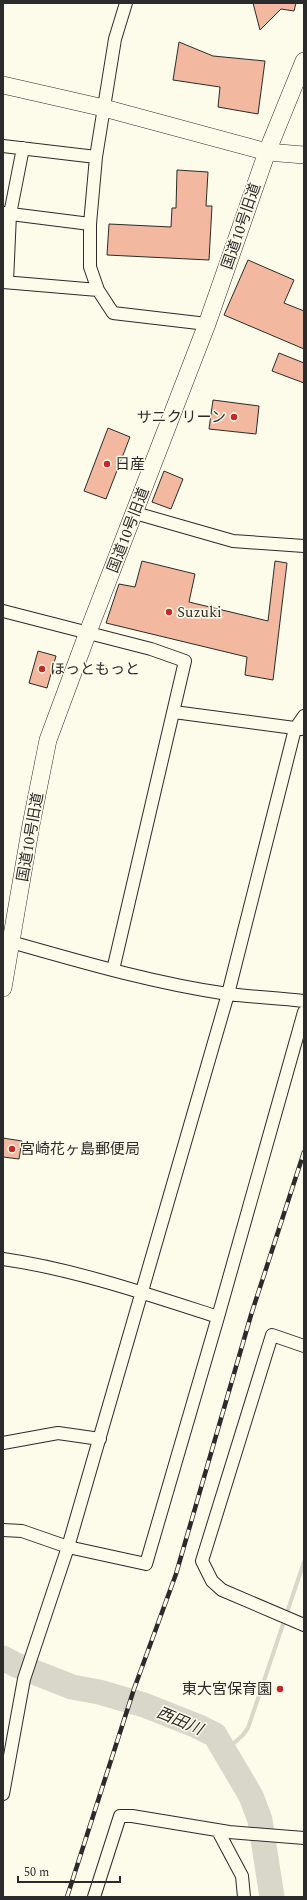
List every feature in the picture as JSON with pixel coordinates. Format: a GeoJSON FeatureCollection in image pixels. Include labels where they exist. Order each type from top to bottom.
{"type":"FeatureCollection","features":[{"type":"Feature","properties":{"kind":"street"},"geometry":{"type":"LineString","coordinates":[[126,3],[115,39],[96,157],[90,224],[90,267],[98,290],[113,313],[207,324]]}},
{"type":"Feature","properties":{"kind":"street","name":"国道10号旧道"},"geometry":{"type":"LineString","coordinates":[[3,988],[7,940],[48,740],[207,324],[267,152],[304,61]]}},
{"type":"Feature","properties":{"kind":"street"},"geometry":{"type":"LineString","coordinates":[[3,85],[104,108],[267,152],[304,155]]}},
{"type":"Feature","properties":{"kind":"street"},"geometry":{"type":"LineString","coordinates":[[3,146],[96,157]]}},
{"type":"Feature","properties":{"kind":"street"},"geometry":{"type":"LineString","coordinates":[[23,148],[6,213],[5,282],[98,290]]}},
{"type":"Feature","properties":{"kind":"street"},"geometry":{"type":"LineString","coordinates":[[6,213],[90,224]]}},
{"type":"Feature","properties":{"kind":"street"},"geometry":{"type":"LineString","coordinates":[[135,513],[234,541],[304,546]]}},
{"type":"Feature","properties":{"kind":"street"},"geometry":{"type":"LineString","coordinates":[[3,611],[151,649],[185,661],[113,970]]}},
{"type":"Feature","properties":{"kind":"street"},"geometry":{"type":"LineString","coordinates":[[174,712],[300,729]]}},
{"type":"Feature","properties":{"kind":"street"},"geometry":{"type":"LineString","coordinates":[[3,1794],[24,1679],[68,1547],[100,1439],[228,994],[304,716]]}},
{"type":"Feature","properties":{"kind":"street"},"geometry":{"type":"LineString","coordinates":[[7,940],[113,970],[228,994],[304,1001]]}},
{"type":"Feature","properties":{"kind":"street"},"geometry":{"type":"LineString","coordinates":[[3,1530],[22,1531],[68,1547],[146,1564],[218,1317],[304,1012]]}},
{"type":"Feature","properties":{"kind":"street"},"geometry":{"type":"LineString","coordinates":[[3,1259],[31,1263],[142,1293],[218,1317]]}},
{"type":"Feature","properties":{"kind":"street"},"geometry":{"type":"LineString","coordinates":[[304,1346],[272,1335],[202,1561],[212,1581],[222,1590],[304,1625]]}},
{"type":"Feature","properties":{"kind":"street"},"geometry":{"type":"LineString","coordinates":[[3,1443],[58,1434],[100,1439]]}},
{"type":"Feature","properties":{"kind":"street"},"geometry":{"type":"LineString","coordinates":[[94,1897],[120,1816],[132,1816],[223,1831],[304,1838]]}},
{"type":"Feature","properties":{"kind":"street"},"geometry":{"type":"LineString","coordinates":[[223,1831],[242,1876],[244,1897]]}},
{"type":"Feature","properties":{"kind":"building"},"geometry":{"type":"Polygon","coordinates":[[[253,3],[296,3],[294,11],[281,9],[260,30],[253,3]]]}},
{"type":"Feature","properties":{"kind":"building"},"geometry":{"type":"Polygon","coordinates":[[[179,42],[213,56],[265,61],[258,114],[218,107],[220,87],[173,80],[179,42]]]}},
{"type":"Feature","properties":{"kind":"building"},"geometry":{"type":"Polygon","coordinates":[[[177,170],[208,172],[206,206],[212,206],[209,260],[107,255],[109,224],[171,227],[172,208],[176,208],[177,170]]]}},
{"type":"Feature","properties":{"kind":"building"},"geometry":{"type":"Polygon","coordinates":[[[248,260],[294,280],[284,303],[304,311],[304,349],[224,315],[248,260]]]}},
{"type":"Feature","properties":{"kind":"building"},"geometry":{"type":"Polygon","coordinates":[[[279,353],[304,363],[304,383],[272,371],[279,353]]]}},
{"type":"Feature","properties":{"kind":"building","name":"サニクリーン"},"geometry":{"type":"Polygon","coordinates":[[[213,400],[259,406],[256,434],[209,429],[213,400]]]}},
{"type":"Feature","properties":{"kind":"building","name":"日産"},"geometry":{"type":"Polygon","coordinates":[[[108,428],[130,437],[106,499],[84,491],[108,428]]]}},
{"type":"Feature","properties":{"kind":"building"},"geometry":{"type":"Polygon","coordinates":[[[164,471],[183,479],[171,509],[152,502],[164,471]]]}},
{"type":"Feature","properties":{"kind":"building","name":"Suzuki"},"geometry":{"type":"Polygon","coordinates":[[[142,561],[195,574],[189,602],[268,621],[275,561],[287,563],[273,680],[245,675],[247,657],[106,623],[119,584],[135,587],[142,561]]]}},
{"type":"Feature","properties":{"kind":"building","name":"ほっともっと"},"geometry":{"type":"Polygon","coordinates":[[[38,651],[56,656],[47,688],[29,683],[38,651]]]}},
{"type":"Feature","properties":{"kind":"building","name":"宮崎花ヶ島郵便局"},"geometry":{"type":"Polygon","coordinates":[[[3,1138],[22,1141],[19,1159],[3,1157],[3,1138]]]}},
{"type":"Feature","properties":{"kind":"waterway"},"geometry":{"type":"LineString","coordinates":[[224,1752],[243,1735],[248,1728],[304,1562]]}},
{"type":"Feature","properties":{"kind":"waterway","name":"西田川"},"geometry":{"type":"LineString","coordinates":[[3,1658],[16,1665],[72,1687],[99,1692],[144,1705],[197,1726],[215,1735],[251,1796],[260,1820],[272,1897]]}},
{"type":"Feature","properties":{"kind":"railway"},"geometry":{"type":"LineString","coordinates":[[67,1897],[134,1689],[176,1574],[251,1315],[304,1152]]}},
{"type":"Feature","properties":{"kind":"place","name":"サニクリーン"},"geometry":{"type":"Point","coordinates":[234,417]}},
{"type":"Feature","properties":{"kind":"place","name":"日産"},"geometry":{"type":"Point","coordinates":[107,464]}},
{"type":"Feature","properties":{"kind":"place","name":"Suzuki"},"geometry":{"type":"Point","coordinates":[169,612]}},
{"type":"Feature","properties":{"kind":"place","name":"ほっともっと"},"geometry":{"type":"Point","coordinates":[42,669]}},
{"type":"Feature","properties":{"kind":"place","name":"宮崎花ヶ島郵便局"},"geometry":{"type":"Point","coordinates":[12,1149]}},
{"type":"Feature","properties":{"kind":"place","name":"東大宮保育園"},"geometry":{"type":"Point","coordinates":[280,1689]}}]}
